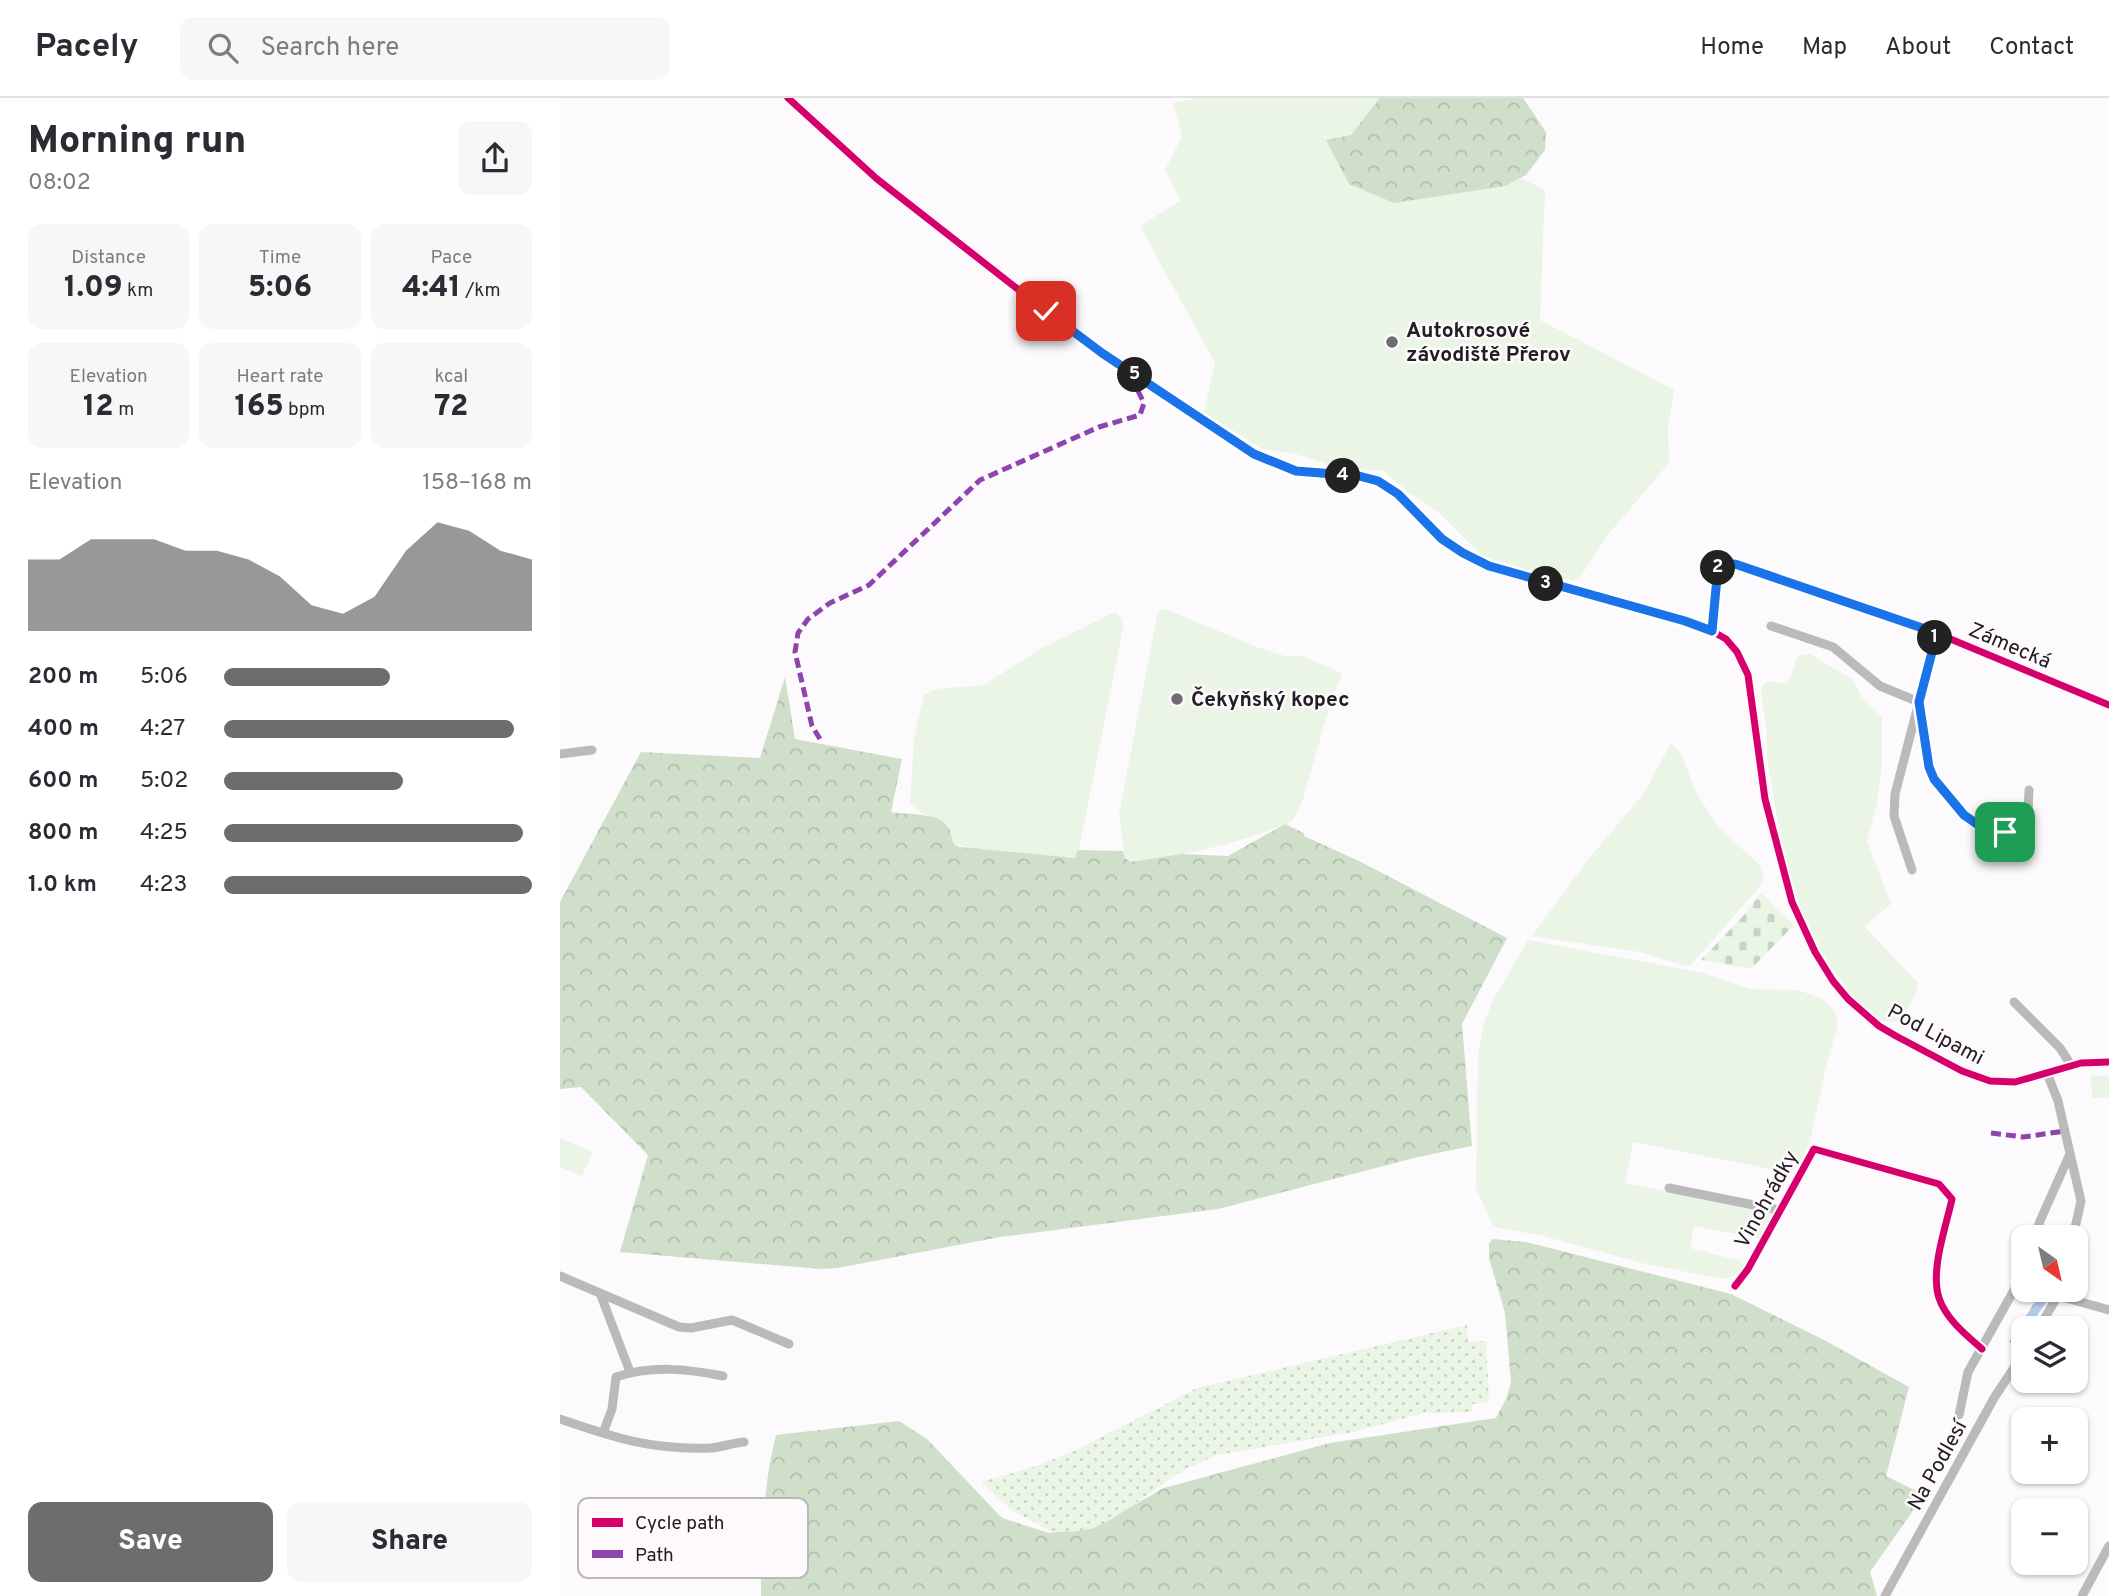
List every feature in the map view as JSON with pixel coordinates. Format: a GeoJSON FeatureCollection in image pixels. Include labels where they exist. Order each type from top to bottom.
{"type":"FeatureCollection","features":[{"type":"Feature","properties":{"kind":"main road"},"geometry":{"type":"LineString","coordinates":[[788,98],[877,178],[1075,334],[1254,454],[1296,471],[1359,476],[1378,481],[1398,494],[1436,534],[1479,562],[1712,631]]}},
{"type":"Feature","properties":{"kind":"main road","name":"Pod Lipami"},"geometry":{"type":"LineString","coordinates":[[1712,631],[1733,647],[1747,673],[1765,799],[1792,902],[1809,941],[1839,989],[1887,1031],[1975,1077],[2006,1083],[2071,1065],[2109,1062]]}},
{"type":"Feature","properties":{"kind":"street","name":"Zámecká"},"geometry":{"type":"LineString","coordinates":[[1712,631],[1718,567],[1735,564],[1937,633],[2109,705]]}},
{"type":"Feature","properties":{"kind":"street"},"geometry":{"type":"LineString","coordinates":[[1771,626],[1833,648],[1880,685],[1919,702]]}},
{"type":"Feature","properties":{"kind":"street"},"geometry":{"type":"LineString","coordinates":[[1912,870],[1894,816],[1895,794],[1937,633]]}},
{"type":"Feature","properties":{"kind":"street"},"geometry":{"type":"LineString","coordinates":[[1919,702],[1929,767],[1942,788],[1964,815],[1977,824],[2027,835]]}},
{"type":"Feature","properties":{"kind":"street"},"geometry":{"type":"LineString","coordinates":[[560,754],[592,750]]}},
{"type":"Feature","properties":{"kind":"street"},"geometry":{"type":"LineString","coordinates":[[2026,852],[2029,790]]}},
{"type":"Feature","properties":{"kind":"street"},"geometry":{"type":"LineString","coordinates":[[2014,1002],[2060,1048],[2071,1065]]}},
{"type":"Feature","properties":{"kind":"street"},"geometry":{"type":"LineString","coordinates":[[2047,1073],[2058,1101],[2081,1201],[2076,1225]]}},
{"type":"Feature","properties":{"kind":"street","name":"Vinohrádky"},"geometry":{"type":"LineString","coordinates":[[1735,1286],[1748,1269],[1814,1149],[1939,1184],[1952,1199],[1937,1268],[1939,1298],[1959,1329],[1982,1349]]}},
{"type":"Feature","properties":{"kind":"street"},"geometry":{"type":"LineString","coordinates":[[2039,1225],[2069,1156]]}},
{"type":"Feature","properties":{"kind":"street","name":"Vinohrádky"},"geometry":{"type":"LineString","coordinates":[[1669,1188],[1779,1210]]}},
{"type":"Feature","properties":{"kind":"street"},"geometry":{"type":"LineString","coordinates":[[560,1276],[679,1327],[691,1328],[732,1320],[789,1344]]}},
{"type":"Feature","properties":{"kind":"street"},"geometry":{"type":"LineString","coordinates":[[600,1293],[630,1372]]}},
{"type":"Feature","properties":{"kind":"street"},"geometry":{"type":"LineString","coordinates":[[1959,1415],[1968,1372],[2011,1299]]}},
{"type":"Feature","properties":{"kind":"street"},"geometry":{"type":"LineString","coordinates":[[2086,1302],[2109,1310]]}},
{"type":"Feature","properties":{"kind":"street"},"geometry":{"type":"LineString","coordinates":[[603,1433],[612,1409],[616,1377],[630,1372],[684,1369],[723,1376]]}},
{"type":"Feature","properties":{"kind":"street","name":"Na Podlesí"},"geometry":{"type":"LineString","coordinates":[[1885,1596],[1994,1398],[2011,1372]]}},
{"type":"Feature","properties":{"kind":"street"},"geometry":{"type":"LineString","coordinates":[[560,1419],[654,1446],[715,1447],[744,1442]]}},
{"type":"Feature","properties":{"kind":"street"},"geometry":{"type":"LineString","coordinates":[[2082,1596],[2109,1546]]}},
{"type":"Feature","properties":{"kind":"green space","name":"Autokrosové závodiště Přerov"},"geometry":{"type":"Polygon","coordinates":[[[1197,98],[1396,98],[1466,151],[1545,190],[1540,320],[1674,390],[1668,429],[1669,463],[1606,537],[1581,576],[1574,580],[1546,576],[1485,558],[1437,511],[1408,492],[1383,470],[1346,470],[1295,454],[1262,449],[1204,412],[1215,363],[1140,226],[1181,200],[1165,170],[1182,136],[1173,103],[1197,98]]]}},
{"type":"Feature","properties":{"kind":"green space"},"geometry":{"type":"Polygon","coordinates":[[[1380,98],[1523,98],[1546,132],[1545,150],[1526,175],[1505,186],[1394,203],[1349,184],[1326,140],[1351,135],[1380,98]]]}},
{"type":"Feature","properties":{"kind":"green space"},"geometry":{"type":"Polygon","coordinates":[[[1165,609],[1257,647],[1285,656],[1302,656],[1342,673],[1303,799],[1293,820],[1214,847],[1131,862],[1125,858],[1119,814],[1157,616],[1165,609]]]}},
{"type":"Feature","properties":{"kind":"green space"},"geometry":{"type":"Polygon","coordinates":[[[1115,612],[1122,618],[1123,627],[1078,855],[1075,858],[982,850],[955,844],[948,826],[910,803],[914,739],[924,695],[936,689],[984,685],[1040,649],[1115,612]]]}},
{"type":"Feature","properties":{"kind":"green space"},"geometry":{"type":"Polygon","coordinates":[[[1810,654],[1852,679],[1862,697],[1882,717],[1882,762],[1877,802],[1867,841],[1891,904],[1864,926],[1918,983],[1917,992],[1901,1020],[1897,1022],[1882,1021],[1856,1000],[1830,966],[1804,918],[1788,869],[1767,759],[1761,690],[1768,681],[1785,684],[1800,655],[1810,654]]]}},
{"type":"Feature","properties":{"kind":"green space"},"geometry":{"type":"Polygon","coordinates":[[[785,677],[795,739],[902,759],[891,812],[922,815],[944,822],[954,844],[960,847],[1075,858],[1078,850],[1123,851],[1125,858],[1131,862],[1182,854],[1228,856],[1285,824],[1507,938],[1462,1024],[1472,1146],[1418,1157],[1218,1209],[1000,1237],[838,1268],[821,1269],[620,1252],[648,1155],[581,1087],[560,1089],[560,902],[641,752],[760,758],[785,677]]]}},
{"type":"Feature","properties":{"kind":"green space"},"geometry":{"type":"Polygon","coordinates":[[[1671,743],[1682,756],[1696,792],[1718,827],[1761,866],[1763,879],[1759,887],[1691,965],[1685,966],[1640,952],[1532,936],[1587,861],[1644,793],[1671,743]]]}},
{"type":"Feature","properties":{"kind":"green space"},"geometry":{"type":"Polygon","coordinates":[[[1761,893],[1794,925],[1751,969],[1701,960],[1744,915],[1761,893]]]}},
{"type":"Feature","properties":{"kind":"green space"},"geometry":{"type":"Polygon","coordinates":[[[1528,940],[1703,973],[1750,989],[1798,990],[1823,999],[1835,1011],[1838,1023],[1810,1142],[1798,1167],[1791,1171],[1776,1170],[1633,1142],[1625,1183],[1774,1213],[1761,1239],[1694,1226],[1690,1248],[1741,1261],[1745,1265],[1735,1275],[1722,1279],[1642,1263],[1493,1225],[1476,1188],[1478,1054],[1485,1020],[1493,1000],[1528,940]]]}},
{"type":"Feature","properties":{"kind":"green space"},"geometry":{"type":"Polygon","coordinates":[[[2109,1075],[2109,1097],[2092,1098],[2091,1076],[2109,1075]]]}},
{"type":"Feature","properties":{"kind":"green space"},"geometry":{"type":"Polygon","coordinates":[[[560,1138],[593,1152],[582,1176],[560,1167],[560,1138]]]}},
{"type":"Feature","properties":{"kind":"green space"},"geometry":{"type":"Polygon","coordinates":[[[1492,1239],[1526,1242],[1731,1294],[1826,1341],[1909,1387],[1886,1476],[1924,1495],[1870,1572],[1877,1596],[761,1596],[761,1578],[808,1578],[808,1498],[766,1498],[776,1435],[899,1421],[927,1439],[1002,1518],[1049,1533],[1093,1528],[1164,1488],[1330,1443],[1496,1418],[1511,1383],[1505,1313],[1489,1258],[1489,1244],[1492,1239]]]}},
{"type":"Feature","properties":{"kind":"green space"},"geometry":{"type":"Polygon","coordinates":[[[1467,1325],[1468,1342],[1486,1341],[1489,1402],[1472,1404],[1472,1412],[1424,1413],[1353,1432],[1217,1455],[1182,1471],[1112,1519],[1094,1528],[1074,1532],[1050,1531],[1013,1511],[981,1482],[1036,1466],[1076,1450],[1197,1388],[1467,1325]]]}},
{"type":"Feature","properties":{"kind":"water"},"geometry":{"type":"Polygon","coordinates":[[[2035,1302],[2047,1302],[2037,1316],[2026,1316],[2035,1302]]]}},
{"type":"Feature","properties":{"kind":"marked path"},"geometry":{"type":"LineString","coordinates":[[820,739],[812,726],[795,652],[798,633],[808,619],[830,603],[869,585],[980,480],[1099,427],[1140,415],[1144,403],[1137,389],[1137,377]]}},
{"type":"Feature","properties":{"kind":"marked path"},"geometry":{"type":"LineString","coordinates":[[1991,1133],[2023,1137],[2065,1131]]}},
{"type":"Feature","properties":{"kind":"cycle path"},"geometry":{"type":"LineString","coordinates":[[788,98],[877,179],[1075,334],[1254,455],[1296,471],[1378,480],[1398,494],[1442,539],[1479,562],[1543,583],[1685,621],[1726,639],[1737,652],[1748,675],[1765,799],[1792,902],[1815,952],[1848,999],[1879,1026],[1896,1036],[1962,1071],[1990,1081],[2015,1082],[2081,1063],[2109,1062]]}},
{"type":"Feature","properties":{"kind":"cycle path"},"geometry":{"type":"LineString","coordinates":[[1712,631],[1718,567],[1735,564],[1924,628],[2109,705]]}},
{"type":"Feature","properties":{"kind":"cycle path"},"geometry":{"type":"LineString","coordinates":[[1735,1286],[1748,1269],[1814,1149],[1939,1184],[1952,1199],[1936,1275],[1939,1298],[1946,1313],[1982,1349]]}},
{"type":"Feature","properties":{"kind":"place","name":"Autokrosové závodiště Přerov"},"geometry":{"type":"Point","coordinates":[1392,342]}},
{"type":"Feature","properties":{"kind":"place","name":"Čekyňský kopec"},"geometry":{"type":"Point","coordinates":[1177,699]}},
{"type":"Feature","properties":{"kind":"route"},"geometry":{"type":"LineString","coordinates":[[1046,311],[1102,353],[1254,454],[1296,471],[1359,476],[1378,481],[1398,494],[1442,539],[1479,562],[1502,571],[1685,621],[1712,631],[1718,567],[1735,564],[1937,633],[1919,702],[1929,767],[1934,779],[1964,815],[1977,824],[2005,832]]}}]}
